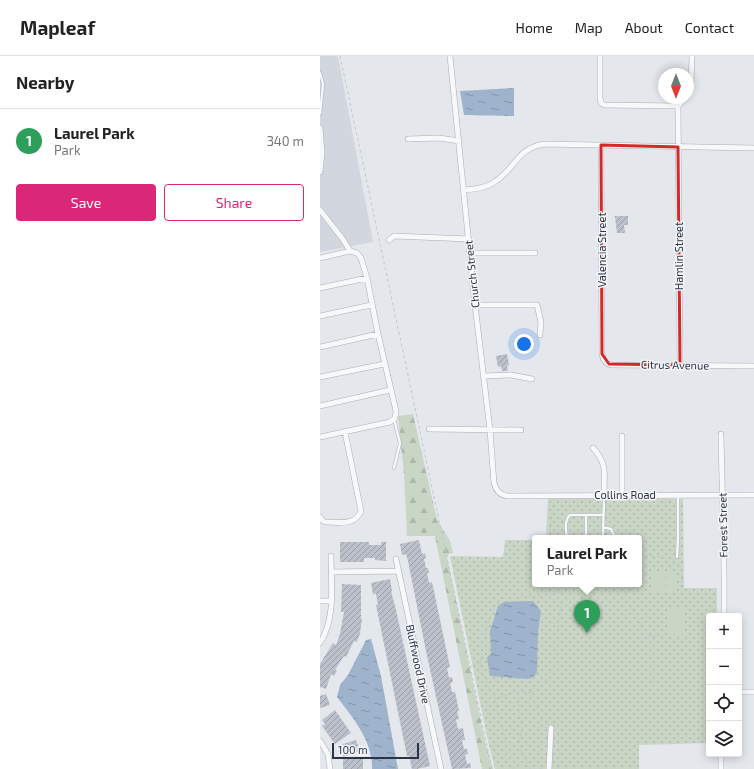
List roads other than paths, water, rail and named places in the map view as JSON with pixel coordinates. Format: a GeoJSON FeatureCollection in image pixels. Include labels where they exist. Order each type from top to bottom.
{"type":"FeatureCollection","features":[{"type":"Feature","properties":{"kind":"street","name":"Church Street"},"geometry":{"type":"LineString","coordinates":[[450,56],[475,305],[490,430],[494,483],[498,492]]}},
{"type":"Feature","properties":{"kind":"street"},"geometry":{"type":"LineString","coordinates":[[600,56],[600,98],[601,103],[604,105],[678,106]]}},
{"type":"Feature","properties":{"kind":"street"},"geometry":{"type":"LineString","coordinates":[[692,56],[692,68]]}},
{"type":"Feature","properties":{"kind":"street","name":"Hamlin Street"},"geometry":{"type":"LineString","coordinates":[[678,106],[680,365]]}},
{"type":"Feature","properties":{"kind":"street"},"geometry":{"type":"LineString","coordinates":[[320,128],[322,153],[320,172]]}},
{"type":"Feature","properties":{"kind":"street"},"geometry":{"type":"LineString","coordinates":[[408,139],[439,138],[459,141]]}},
{"type":"Feature","properties":{"kind":"street"},"geometry":{"type":"LineString","coordinates":[[464,190],[484,187],[496,182],[517,158],[527,150],[550,144],[754,148]]}},
{"type":"Feature","properties":{"kind":"street","name":"Valencia Street"},"geometry":{"type":"LineString","coordinates":[[601,145],[602,354]]}},
{"type":"Feature","properties":{"kind":"street"},"geometry":{"type":"LineString","coordinates":[[320,210],[342,238],[350,251]]}},
{"type":"Feature","properties":{"kind":"street"},"geometry":{"type":"LineString","coordinates":[[389,240],[394,236],[469,239]]}},
{"type":"Feature","properties":{"kind":"street"},"geometry":{"type":"LineString","coordinates":[[320,258],[350,251],[356,253],[361,258],[367,278],[371,305],[396,411],[394,418],[387,423],[320,437]]}},
{"type":"Feature","properties":{"kind":"street"},"geometry":{"type":"LineString","coordinates":[[470,253],[535,253]]}},
{"type":"Feature","properties":{"kind":"street"},"geometry":{"type":"LineString","coordinates":[[320,288],[367,278]]}},
{"type":"Feature","properties":{"kind":"street"},"geometry":{"type":"LineString","coordinates":[[320,316],[371,305]]}},
{"type":"Feature","properties":{"kind":"street"},"geometry":{"type":"LineString","coordinates":[[475,305],[537,305],[541,322],[540,335]]}},
{"type":"Feature","properties":{"kind":"street"},"geometry":{"type":"LineString","coordinates":[[320,347],[378,334]]}},
{"type":"Feature","properties":{"kind":"street","name":"Citrus Avenue"},"geometry":{"type":"LineString","coordinates":[[602,354],[605,362],[612,365],[754,366]]}},
{"type":"Feature","properties":{"kind":"street"},"geometry":{"type":"LineString","coordinates":[[320,377],[384,364]]}},
{"type":"Feature","properties":{"kind":"street"},"geometry":{"type":"LineString","coordinates":[[484,376],[511,375],[532,379]]}},
{"type":"Feature","properties":{"kind":"street"},"geometry":{"type":"LineString","coordinates":[[320,406],[390,390]]}},
{"type":"Feature","properties":{"kind":"street"},"geometry":{"type":"LineString","coordinates":[[428,429],[521,430]]}},
{"type":"Feature","properties":{"kind":"street"},"geometry":{"type":"LineString","coordinates":[[320,518],[326,522],[351,522],[356,519],[361,511],[344,432]]}},
{"type":"Feature","properties":{"kind":"street","name":"Forest Street"},"geometry":{"type":"LineString","coordinates":[[721,434],[722,495],[724,512],[724,613]]}},
{"type":"Feature","properties":{"kind":"street"},"geometry":{"type":"LineString","coordinates":[[622,436],[622,495]]}},
{"type":"Feature","properties":{"kind":"street"},"geometry":{"type":"LineString","coordinates":[[593,448],[601,456],[604,463],[604,495]]}},
{"type":"Feature","properties":{"kind":"street","name":"Collins Road"},"geometry":{"type":"LineString","coordinates":[[498,492],[502,495],[508,496],[754,495]]}},
{"type":"Feature","properties":{"kind":"street"},"geometry":{"type":"LineString","coordinates":[[320,643],[330,622],[331,556]]}},
{"type":"Feature","properties":{"kind":"street","name":"Bluffwood Drive"},"geometry":{"type":"LineString","coordinates":[[396,559],[441,769]]}},
{"type":"Feature","properties":{"kind":"street"},"geometry":{"type":"LineString","coordinates":[[331,572],[399,571]]}},
{"type":"Feature","properties":{"kind":"street"},"geometry":{"type":"LineString","coordinates":[[320,601],[331,601]]}},
{"type":"Feature","properties":{"kind":"street"},"geometry":{"type":"LineString","coordinates":[[742,692],[754,692]]}},
{"type":"Feature","properties":{"kind":"street"},"geometry":{"type":"LineString","coordinates":[[549,769],[550,728]]}},
{"type":"Feature","properties":{"kind":"street"},"geometry":{"type":"LineString","coordinates":[[320,741],[328,754],[330,769]]}},
{"type":"Feature","properties":{"kind":"street"},"geometry":{"type":"LineString","coordinates":[[721,769],[722,757]]}},
{"type":"Feature","properties":{"kind":"lane"},"geometry":{"type":"LineString","coordinates":[[320,73],[323,84],[320,114]]}},
{"type":"Feature","properties":{"kind":"lane"},"geometry":{"type":"LineString","coordinates":[[394,418],[398,429],[400,444],[394,468]]}},
{"type":"Feature","properties":{"kind":"lane"},"geometry":{"type":"LineString","coordinates":[[603,535],[604,495]]}},
{"type":"Feature","properties":{"kind":"lane"},"geometry":{"type":"LineString","coordinates":[[677,557],[678,495]]}},
{"type":"Feature","properties":{"kind":"lane"},"geometry":{"type":"LineString","coordinates":[[566,535],[566,521],[568,517],[576,514],[603,515]]}},
{"type":"Feature","properties":{"kind":"lane"},"geometry":{"type":"LineString","coordinates":[[586,515],[586,535]]}},
{"type":"Feature","properties":{"kind":"lane"},"geometry":{"type":"LineString","coordinates":[[603,527],[611,529],[614,535]]}},
{"type":"Feature","properties":{"kind":"water"},"geometry":{"type":"Polygon","coordinates":[[[514,88],[514,116],[464,115],[460,91],[514,88]]]}},
{"type":"Feature","properties":{"kind":"water"},"geometry":{"type":"Polygon","coordinates":[[[533,601],[541,611],[538,631],[537,673],[532,678],[527,679],[490,676],[487,658],[491,653],[490,631],[498,606],[504,602],[533,601]]]}},
{"type":"Feature","properties":{"kind":"water"},"geometry":{"type":"Polygon","coordinates":[[[371,639],[381,676],[398,769],[372,769],[366,739],[337,697],[340,685],[348,675],[366,640],[371,639]]]}},
{"type":"Feature","properties":{"kind":"place","name":"Laurel Park"},"geometry":{"type":"Point","coordinates":[587,633]}}]}
